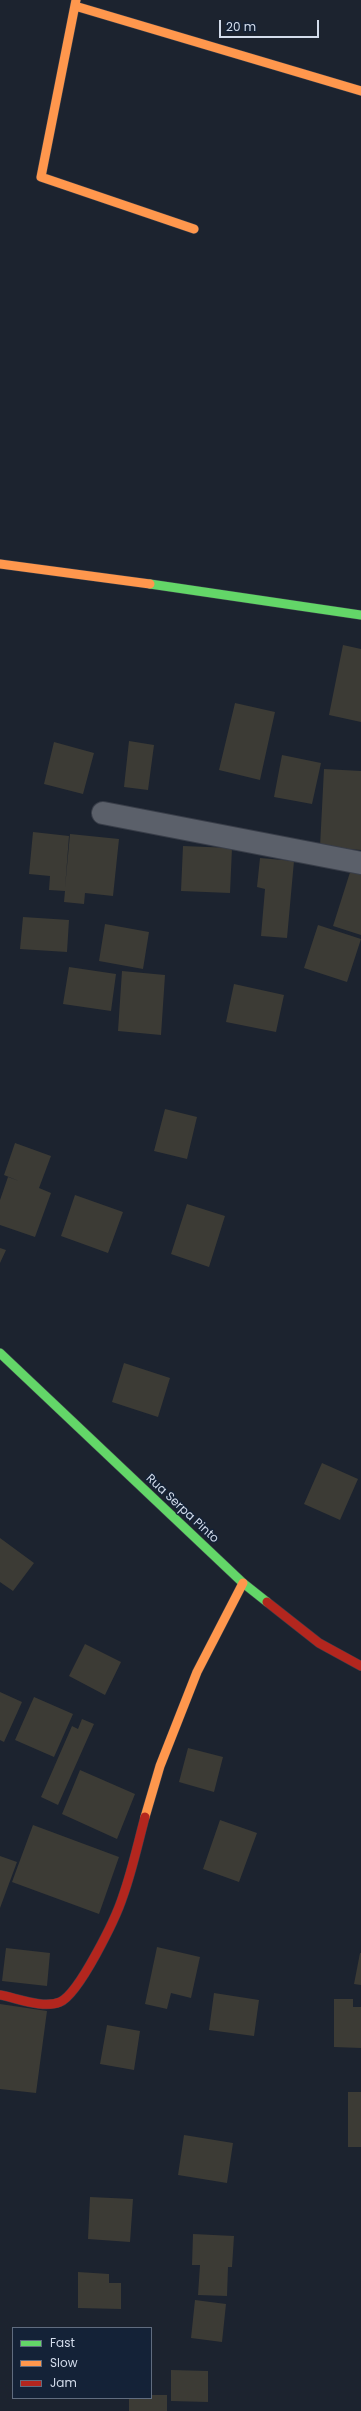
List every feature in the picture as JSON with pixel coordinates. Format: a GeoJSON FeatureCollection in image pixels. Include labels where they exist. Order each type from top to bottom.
{"type":"FeatureCollection","features":[{"type":"Feature","properties":{"kind":"street"},"geometry":{"type":"LineString","coordinates":[[194,229],[41,177],[75,3],[361,91]]}},
{"type":"Feature","properties":{"kind":"street"},"geometry":{"type":"LineString","coordinates":[[0,564],[132,581],[361,615]]}},
{"type":"Feature","properties":{"kind":"street"},"geometry":{"type":"LineString","coordinates":[[103,813],[361,862]]}},
{"type":"Feature","properties":{"kind":"street","name":"Rua Serpa Pinto"},"geometry":{"type":"LineString","coordinates":[[0,1352],[243,1583],[319,1643],[361,1666]]}},
{"type":"Feature","properties":{"kind":"street"},"geometry":{"type":"LineString","coordinates":[[0,1995],[44,2004],[60,2002],[75,1989],[92,1961],[123,1897],[160,1766],[188,1694],[197,1672],[243,1583]]}},
{"type":"Feature","properties":{"kind":"building"},"geometry":{"type":"Polygon","coordinates":[[[343,645],[361,649],[361,722],[329,715],[343,645]]]}},
{"type":"Feature","properties":{"kind":"building"},"geometry":{"type":"Polygon","coordinates":[[[235,703],[275,712],[260,780],[219,770],[235,703]]]}},
{"type":"Feature","properties":{"kind":"building"},"geometry":{"type":"Polygon","coordinates":[[[129,741],[154,745],[148,790],[124,787],[129,741]]]}},
{"type":"Feature","properties":{"kind":"building"},"geometry":{"type":"Polygon","coordinates":[[[54,742],[94,753],[83,794],[44,784],[54,742]]]}},
{"type":"Feature","properties":{"kind":"building"},"geometry":{"type":"Polygon","coordinates":[[[282,755],[321,763],[312,804],[274,797],[282,755]]]}},
{"type":"Feature","properties":{"kind":"building"},"geometry":{"type":"Polygon","coordinates":[[[324,769],[361,771],[361,850],[320,847],[324,769]]]}},
{"type":"Feature","properties":{"kind":"building"},"geometry":{"type":"Polygon","coordinates":[[[33,832],[69,836],[65,888],[70,834],[119,839],[113,896],[85,893],[84,904],[64,902],[65,891],[49,890],[50,876],[29,874],[33,832]]]}},
{"type":"Feature","properties":{"kind":"building"},"geometry":{"type":"Polygon","coordinates":[[[183,846],[232,848],[230,893],[181,891],[183,846]]]}},
{"type":"Feature","properties":{"kind":"building"},"geometry":{"type":"Polygon","coordinates":[[[260,858],[294,861],[287,938],[261,936],[265,889],[257,887],[260,858]]]}},
{"type":"Feature","properties":{"kind":"building"},"geometry":{"type":"Polygon","coordinates":[[[352,866],[361,869],[361,935],[333,926],[352,866]]]}},
{"type":"Feature","properties":{"kind":"building"},"geometry":{"type":"Polygon","coordinates":[[[23,917],[69,920],[67,952],[20,949],[23,917]]]}},
{"type":"Feature","properties":{"kind":"building"},"geometry":{"type":"Polygon","coordinates":[[[105,924],[149,932],[143,969],[99,961],[105,924]]]}},
{"type":"Feature","properties":{"kind":"building"},"geometry":{"type":"Polygon","coordinates":[[[318,925],[361,939],[347,982],[304,968],[318,925]]]}},
{"type":"Feature","properties":{"kind":"building"},"geometry":{"type":"Polygon","coordinates":[[[69,967],[116,974],[111,1011],[63,1004],[69,967]]]}},
{"type":"Feature","properties":{"kind":"building"},"geometry":{"type":"Polygon","coordinates":[[[122,971],[165,975],[161,1035],[118,1031],[122,971]]]}},
{"type":"Feature","properties":{"kind":"building"},"geometry":{"type":"Polygon","coordinates":[[[234,984],[284,995],[276,1032],[226,1022],[234,984]]]}},
{"type":"Feature","properties":{"kind":"building"},"geometry":{"type":"Polygon","coordinates":[[[165,1109],[197,1117],[187,1159],[154,1151],[165,1109]]]}},
{"type":"Feature","properties":{"kind":"building"},"geometry":{"type":"Polygon","coordinates":[[[15,1143],[51,1156],[39,1188],[51,1193],[35,1237],[0,1225],[0,1200],[8,1177],[19,1181],[4,1175],[15,1143]]]}},
{"type":"Feature","properties":{"kind":"building"},"geometry":{"type":"Polygon","coordinates":[[[75,1195],[123,1212],[108,1253],[61,1236],[75,1195]]]}},
{"type":"Feature","properties":{"kind":"building"},"geometry":{"type":"Polygon","coordinates":[[[187,1204],[225,1216],[209,1267],[171,1254],[187,1204]]]}},
{"type":"Feature","properties":{"kind":"building"},"geometry":{"type":"Polygon","coordinates":[[[0,1248],[6,1250],[0,1263],[0,1248]]]}},
{"type":"Feature","properties":{"kind":"building"},"geometry":{"type":"Polygon","coordinates":[[[124,1363],[170,1378],[158,1417],[112,1402],[124,1363]]]}},
{"type":"Feature","properties":{"kind":"building"},"geometry":{"type":"Polygon","coordinates":[[[322,1463],[358,1479],[340,1520],[304,1504],[322,1463]]]}},
{"type":"Feature","properties":{"kind":"building"},"geometry":{"type":"Polygon","coordinates":[[[0,1538],[34,1563],[13,1591],[0,1582],[0,1538]]]}},
{"type":"Feature","properties":{"kind":"building"},"geometry":{"type":"Polygon","coordinates":[[[85,1644],[121,1662],[105,1695],[69,1676],[85,1644]]]}},
{"type":"Feature","properties":{"kind":"building"},"geometry":{"type":"Polygon","coordinates":[[[0,1692],[22,1702],[4,1742],[0,1740],[0,1692]]]}},
{"type":"Feature","properties":{"kind":"building"},"geometry":{"type":"Polygon","coordinates":[[[34,1697],[73,1714],[54,1757],[15,1740],[34,1697]]]}},
{"type":"Feature","properties":{"kind":"building"},"geometry":{"type":"Polygon","coordinates":[[[82,1719],[94,1724],[58,1805],[41,1797],[72,1726],[78,1729],[82,1719]]]}},
{"type":"Feature","properties":{"kind":"building"},"geometry":{"type":"Polygon","coordinates":[[[188,1748],[223,1757],[214,1792],[179,1782],[188,1748]]]}},
{"type":"Feature","properties":{"kind":"building"},"geometry":{"type":"Polygon","coordinates":[[[80,1770],[135,1794],[117,1839],[62,1814],[80,1770]]]}},
{"type":"Feature","properties":{"kind":"building"},"geometry":{"type":"Polygon","coordinates":[[[220,1820],[257,1833],[239,1882],[203,1869],[220,1820]]]}},
{"type":"Feature","properties":{"kind":"building"},"geometry":{"type":"Polygon","coordinates":[[[33,1825],[119,1857],[99,1914],[12,1882],[33,1825]]]}},
{"type":"Feature","properties":{"kind":"building"},"geometry":{"type":"Polygon","coordinates":[[[0,1856],[17,1862],[0,1908],[0,1856]]]}},
{"type":"Feature","properties":{"kind":"building"},"geometry":{"type":"Polygon","coordinates":[[[157,1947],[200,1957],[191,1998],[171,1993],[167,2009],[145,2004],[157,1947]]]}},
{"type":"Feature","properties":{"kind":"building"},"geometry":{"type":"Polygon","coordinates":[[[6,1948],[50,1953],[47,1986],[2,1981],[6,1948]]]}},
{"type":"Feature","properties":{"kind":"building"},"geometry":{"type":"Polygon","coordinates":[[[361,1953],[361,1985],[354,1984],[361,1953]]]}},
{"type":"Feature","properties":{"kind":"building"},"geometry":{"type":"Polygon","coordinates":[[[214,1993],[259,2000],[254,2036],[209,2030],[214,1993]]]}},
{"type":"Feature","properties":{"kind":"building"},"geometry":{"type":"Polygon","coordinates":[[[334,1999],[353,1999],[353,2007],[361,2007],[361,2048],[334,2047],[334,1999]]]}},
{"type":"Feature","properties":{"kind":"building"},"geometry":{"type":"Polygon","coordinates":[[[0,2004],[47,2011],[36,2093],[0,2089],[0,2004]]]}},
{"type":"Feature","properties":{"kind":"building"},"geometry":{"type":"Polygon","coordinates":[[[107,2025],[140,2031],[134,2070],[100,2064],[107,2025]]]}},
{"type":"Feature","properties":{"kind":"building"},"geometry":{"type":"Polygon","coordinates":[[[348,2092],[361,2092],[361,2147],[348,2147],[348,2092]]]}},
{"type":"Feature","properties":{"kind":"building"},"geometry":{"type":"Polygon","coordinates":[[[184,2135],[233,2143],[227,2183],[178,2175],[184,2135]]]}},
{"type":"Feature","properties":{"kind":"building"},"geometry":{"type":"Polygon","coordinates":[[[90,2197],[133,2199],[130,2242],[88,2239],[90,2197]]]}},
{"type":"Feature","properties":{"kind":"building"},"geometry":{"type":"Polygon","coordinates":[[[193,2234],[234,2236],[232,2267],[228,2267],[227,2296],[198,2295],[200,2265],[192,2265],[193,2234]]]}},
{"type":"Feature","properties":{"kind":"building"},"geometry":{"type":"Polygon","coordinates":[[[78,2272],[109,2274],[109,2283],[121,2283],[121,2309],[78,2308],[78,2272]]]}},
{"type":"Feature","properties":{"kind":"building"},"geometry":{"type":"Polygon","coordinates":[[[195,2300],[226,2304],[222,2342],[191,2338],[195,2300]]]}},
{"type":"Feature","properties":{"kind":"building"},"geometry":{"type":"Polygon","coordinates":[[[171,2370],[208,2371],[208,2402],[171,2401],[171,2370]]]}},
{"type":"Feature","properties":{"kind":"building"},"geometry":{"type":"Polygon","coordinates":[[[152,2395],[167,2395],[167,2411],[129,2411],[129,2399],[152,2399],[152,2395]]]}},
{"type":"Feature","properties":{"kind":"traffic: fast"},"geometry":{"type":"LineString","coordinates":[[150,584],[361,615]]}},
{"type":"Feature","properties":{"kind":"traffic: fast"},"geometry":{"type":"LineString","coordinates":[[0,1353],[243,1583],[267,1602]]}},
{"type":"Feature","properties":{"kind":"traffic: slow"},"geometry":{"type":"LineString","coordinates":[[76,0],[41,177],[194,229]]}},
{"type":"Feature","properties":{"kind":"traffic: slow"},"geometry":{"type":"LineString","coordinates":[[75,6],[361,91]]}},
{"type":"Feature","properties":{"kind":"traffic: slow"},"geometry":{"type":"LineString","coordinates":[[0,564],[150,584]]}},
{"type":"Feature","properties":{"kind":"traffic: slow"},"geometry":{"type":"LineString","coordinates":[[145,1817],[160,1766],[197,1672],[243,1583]]}},
{"type":"Feature","properties":{"kind":"traffic: jam"},"geometry":{"type":"LineString","coordinates":[[267,1602],[319,1643],[361,1666]]}},
{"type":"Feature","properties":{"kind":"traffic: jam"},"geometry":{"type":"LineString","coordinates":[[0,1995],[38,2004],[53,2004],[60,2002],[68,1996],[77,1985],[96,1954],[119,1907],[129,1877],[145,1817]]}}]}
